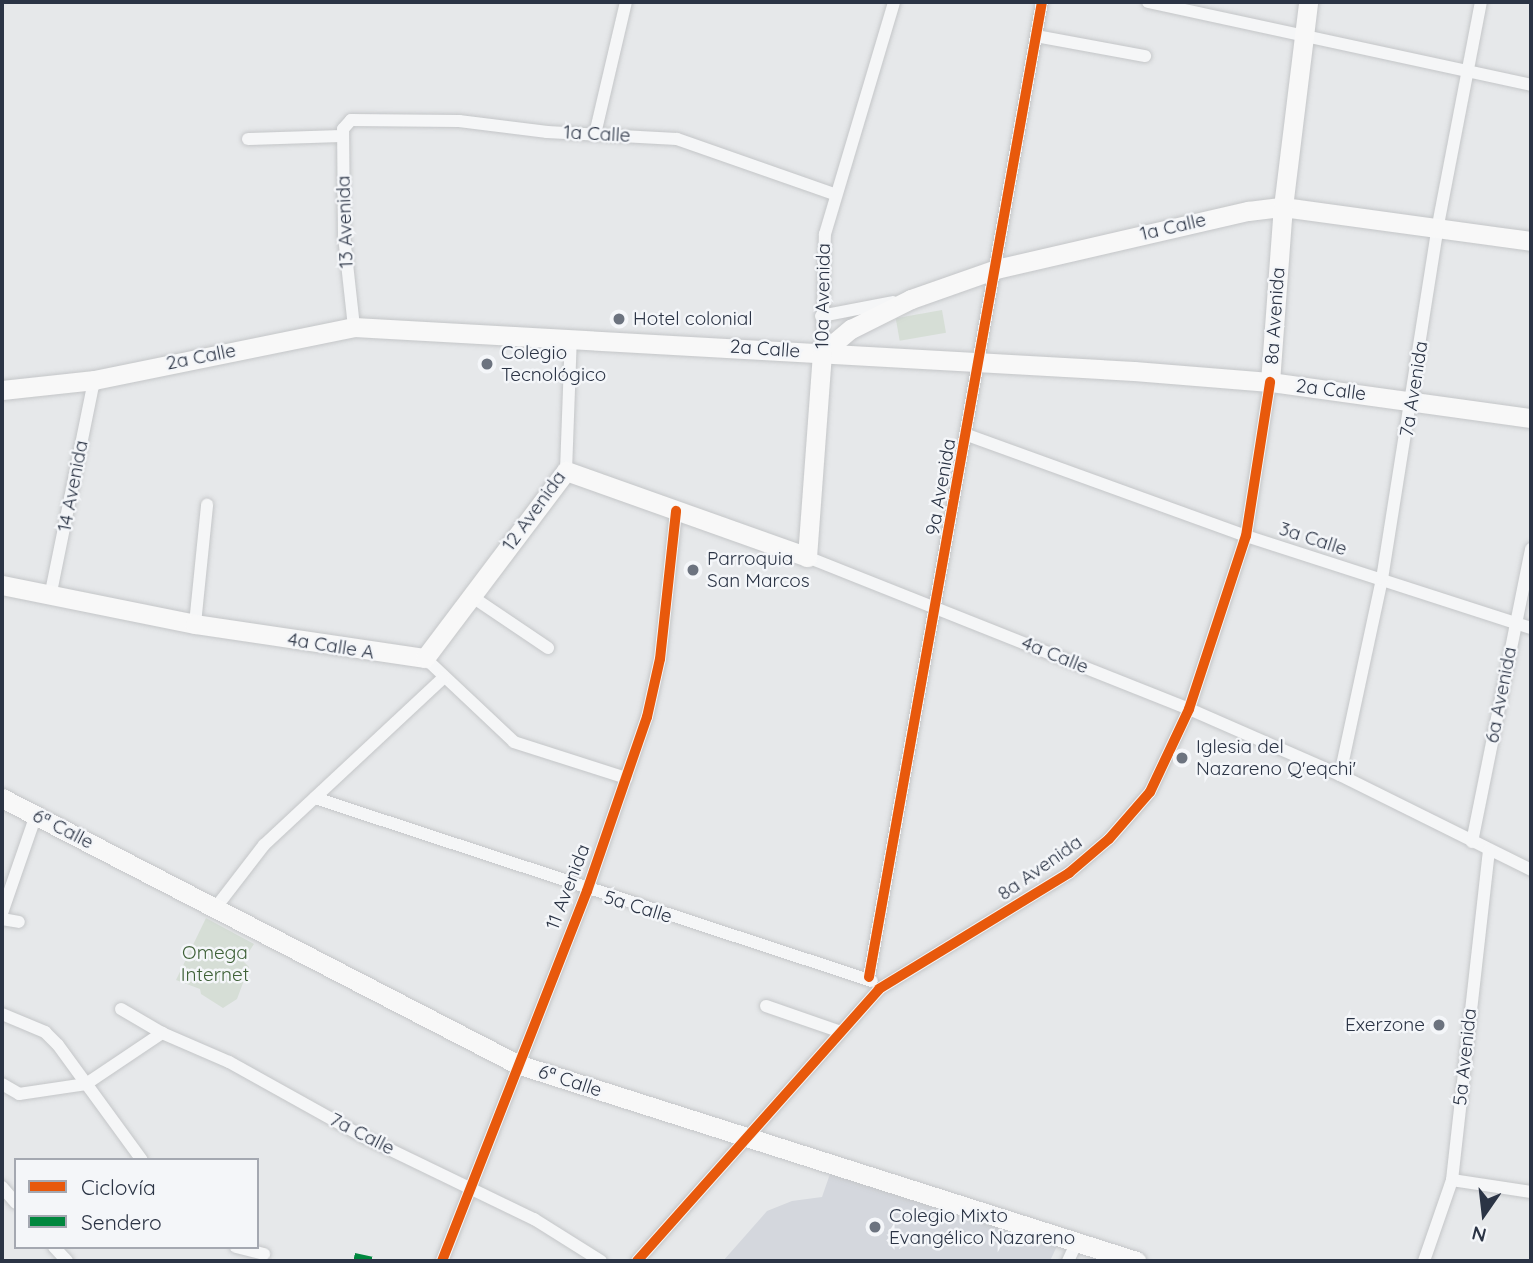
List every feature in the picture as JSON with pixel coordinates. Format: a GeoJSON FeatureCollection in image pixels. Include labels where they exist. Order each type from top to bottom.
{"type":"FeatureCollection","features":[{"type":"Feature","properties":{"kind":"main road","name":"8a Avenida"},"geometry":{"type":"LineString","coordinates":[[1270,382],[1283,207],[1308,2]]}},
{"type":"Feature","properties":{"kind":"main road","name":"1a Calle"},"geometry":{"type":"LineString","coordinates":[[911,299],[996,269],[1190,222],[1283,207],[1438,225],[1531,241]]}},
{"type":"Feature","properties":{"kind":"main road"},"geometry":{"type":"LineString","coordinates":[[822,353],[851,329],[911,299]]}},
{"type":"Feature","properties":{"kind":"main road","name":"2a Calle"},"geometry":{"type":"LineString","coordinates":[[2,390],[94,380],[354,327],[979,361],[1270,382],[1531,418]]}},
{"type":"Feature","properties":{"kind":"main road","name":"10a Avenida"},"geometry":{"type":"LineString","coordinates":[[807,557],[822,353]]}},
{"type":"Feature","properties":{"kind":"main road","name":"4a Calle"},"geometry":{"type":"LineString","coordinates":[[566,471],[807,557]]}},
{"type":"Feature","properties":{"kind":"main road","name":"12 Avenida"},"geometry":{"type":"LineString","coordinates":[[425,659],[566,471]]}},
{"type":"Feature","properties":{"kind":"main road","name":"4a Calle A"},"geometry":{"type":"LineString","coordinates":[[2,585],[51,592],[195,624],[425,659]]}},
{"type":"Feature","properties":{"kind":"main road","name":"6ª Calle"},"geometry":{"type":"LineString","coordinates":[[2,798],[217,906],[517,1064],[750,1137],[1072,1252],[1136,1261]]}},
{"type":"Feature","properties":{"kind":"street"},"geometry":{"type":"LineString","coordinates":[[595,134],[626,2]]}},
{"type":"Feature","properties":{"kind":"street","name":"10a Avenida"},"geometry":{"type":"LineString","coordinates":[[822,353],[825,234],[834,194],[894,2]]}},
{"type":"Feature","properties":{"kind":"street","name":"9a Avenida"},"geometry":{"type":"LineString","coordinates":[[869,977],[937,608],[1042,2]]}},
{"type":"Feature","properties":{"kind":"street"},"geometry":{"type":"LineString","coordinates":[[1148,2],[1168,4],[1531,85]]}},
{"type":"Feature","properties":{"kind":"street","name":"7a Avenida"},"geometry":{"type":"LineString","coordinates":[[1340,775],[1382,579],[1413,400],[1438,225],[1470,72],[1481,2]]}},
{"type":"Feature","properties":{"kind":"street"},"geometry":{"type":"LineString","coordinates":[[1036,36],[1145,57]]}},
{"type":"Feature","properties":{"kind":"street","name":"1a Calle"},"geometry":{"type":"LineString","coordinates":[[351,120],[459,121],[677,139],[834,194]]}},
{"type":"Feature","properties":{"kind":"street","name":"13 Avenida"},"geometry":{"type":"LineString","coordinates":[[351,120],[343,136],[344,236],[354,327]]}},
{"type":"Feature","properties":{"kind":"street"},"geometry":{"type":"LineString","coordinates":[[248,139],[343,136]]}},
{"type":"Feature","properties":{"kind":"street","name":"1a Calle"},"geometry":{"type":"LineString","coordinates":[[821,316],[911,299]]}},
{"type":"Feature","properties":{"kind":"street","name":"12 Avenida"},"geometry":{"type":"LineString","coordinates":[[566,471],[571,337]]}},
{"type":"Feature","properties":{"kind":"street","name":"14 Avenida"},"geometry":{"type":"LineString","coordinates":[[51,592],[94,380]]}},
{"type":"Feature","properties":{"kind":"street","name":"8a Avenida"},"geometry":{"type":"LineString","coordinates":[[637,1261],[879,989],[1069,873],[1109,839],[1150,792],[1189,709],[1246,536],[1270,382]]}},
{"type":"Feature","properties":{"kind":"street","name":"3a Calle"},"geometry":{"type":"LineString","coordinates":[[967,435],[1246,536],[1531,628]]}},
{"type":"Feature","properties":{"kind":"street"},"geometry":{"type":"LineString","coordinates":[[195,624],[207,505]]}},
{"type":"Feature","properties":{"kind":"street","name":"11 Avenida"},"geometry":{"type":"LineString","coordinates":[[442,1261],[587,891],[647,717],[660,659],[676,511]]}},
{"type":"Feature","properties":{"kind":"street","name":"6a Avenida"},"geometry":{"type":"LineString","coordinates":[[1472,842],[1531,549]]}},
{"type":"Feature","properties":{"kind":"street","name":"4a Calle"},"geometry":{"type":"LineString","coordinates":[[807,557],[1189,709],[1340,775],[1531,870]]}},
{"type":"Feature","properties":{"kind":"street"},"geometry":{"type":"LineString","coordinates":[[471,596],[548,649]]}},
{"type":"Feature","properties":{"kind":"street"},"geometry":{"type":"LineString","coordinates":[[425,659],[514,742],[626,778]]}},
{"type":"Feature","properties":{"kind":"street"},"geometry":{"type":"LineString","coordinates":[[217,906],[264,845],[443,678]]}},
{"type":"Feature","properties":{"kind":"street","name":"5a Calle"},"geometry":{"type":"LineString","coordinates":[[315,799],[587,891],[869,977]]}},
{"type":"Feature","properties":{"kind":"street"},"geometry":{"type":"LineString","coordinates":[[19,922],[2,916],[36,815]]}},
{"type":"Feature","properties":{"kind":"street","name":"5a Avenida"},"geometry":{"type":"LineString","coordinates":[[1424,1261],[1452,1180],[1489,850]]}},
{"type":"Feature","properties":{"kind":"street"},"geometry":{"type":"LineString","coordinates":[[869,977],[879,989]]}},
{"type":"Feature","properties":{"kind":"street"},"geometry":{"type":"LineString","coordinates":[[766,1006],[841,1032]]}},
{"type":"Feature","properties":{"kind":"street","name":"7a Calle"},"geometry":{"type":"LineString","coordinates":[[121,1009],[162,1033],[229,1062],[364,1137],[534,1219],[601,1261]]}},
{"type":"Feature","properties":{"kind":"street"},"geometry":{"type":"LineString","coordinates":[[2,1014],[45,1031],[141,1158]]}},
{"type":"Feature","properties":{"kind":"street"},"geometry":{"type":"LineString","coordinates":[[2,1084],[19,1094],[86,1084],[162,1033]]}},
{"type":"Feature","properties":{"kind":"street"},"geometry":{"type":"LineString","coordinates":[[1452,1180],[1531,1192]]}},
{"type":"Feature","properties":{"kind":"street"},"geometry":{"type":"LineString","coordinates":[[2,1187],[14,1201]]}},
{"type":"Feature","properties":{"kind":"street"},"geometry":{"type":"LineString","coordinates":[[244,1249],[264,1254]]}},
{"type":"Feature","properties":{"kind":"shaded area","name":"Colegio Mixto Evangélico Nazareno"},"geometry":{"type":"Polygon","coordinates":[[[831,1171],[1057,1246],[1050,1261],[723,1261],[767,1211],[792,1201],[822,1197],[831,1171]]]}},
{"type":"Feature","properties":{"kind":"green space"},"geometry":{"type":"Polygon","coordinates":[[[942,310],[946,333],[900,341],[896,318],[942,310]]]}},
{"type":"Feature","properties":{"kind":"green space","name":"Omega Internet"},"geometry":{"type":"Polygon","coordinates":[[[206,918],[254,944],[243,961],[249,967],[237,999],[223,1008],[201,994],[200,989],[176,980],[206,918]]]}},
{"type":"Feature","properties":{"kind":"marked path"},"geometry":{"type":"LineString","coordinates":[[354,1257],[373,1261]]}},
{"type":"Feature","properties":{"kind":"cycle path"},"geometry":{"type":"LineString","coordinates":[[869,977],[1042,2]]}},
{"type":"Feature","properties":{"kind":"cycle path"},"geometry":{"type":"LineString","coordinates":[[637,1261],[879,989],[1069,873],[1109,839],[1150,792],[1189,709],[1246,536],[1270,382]]}},
{"type":"Feature","properties":{"kind":"cycle path"},"geometry":{"type":"LineString","coordinates":[[442,1261],[587,891],[647,717],[660,659],[676,511]]}},
{"type":"Feature","properties":{"kind":"place","name":"Hotel colonial"},"geometry":{"type":"Point","coordinates":[619,319]}},
{"type":"Feature","properties":{"kind":"place","name":"Colegio Tecnológico"},"geometry":{"type":"Point","coordinates":[487,364]}},
{"type":"Feature","properties":{"kind":"place","name":"Parroquia San Marcos"},"geometry":{"type":"Point","coordinates":[693,570]}},
{"type":"Feature","properties":{"kind":"place","name":"Iglesia del Nazareno Q'eqchi'"},"geometry":{"type":"Point","coordinates":[1182,758]}},
{"type":"Feature","properties":{"kind":"place","name":"Exerzone"},"geometry":{"type":"Point","coordinates":[1439,1025]}},
{"type":"Feature","properties":{"kind":"place","name":"Colegio Mixto Evangélico Nazareno"},"geometry":{"type":"Point","coordinates":[875,1227]}}]}
